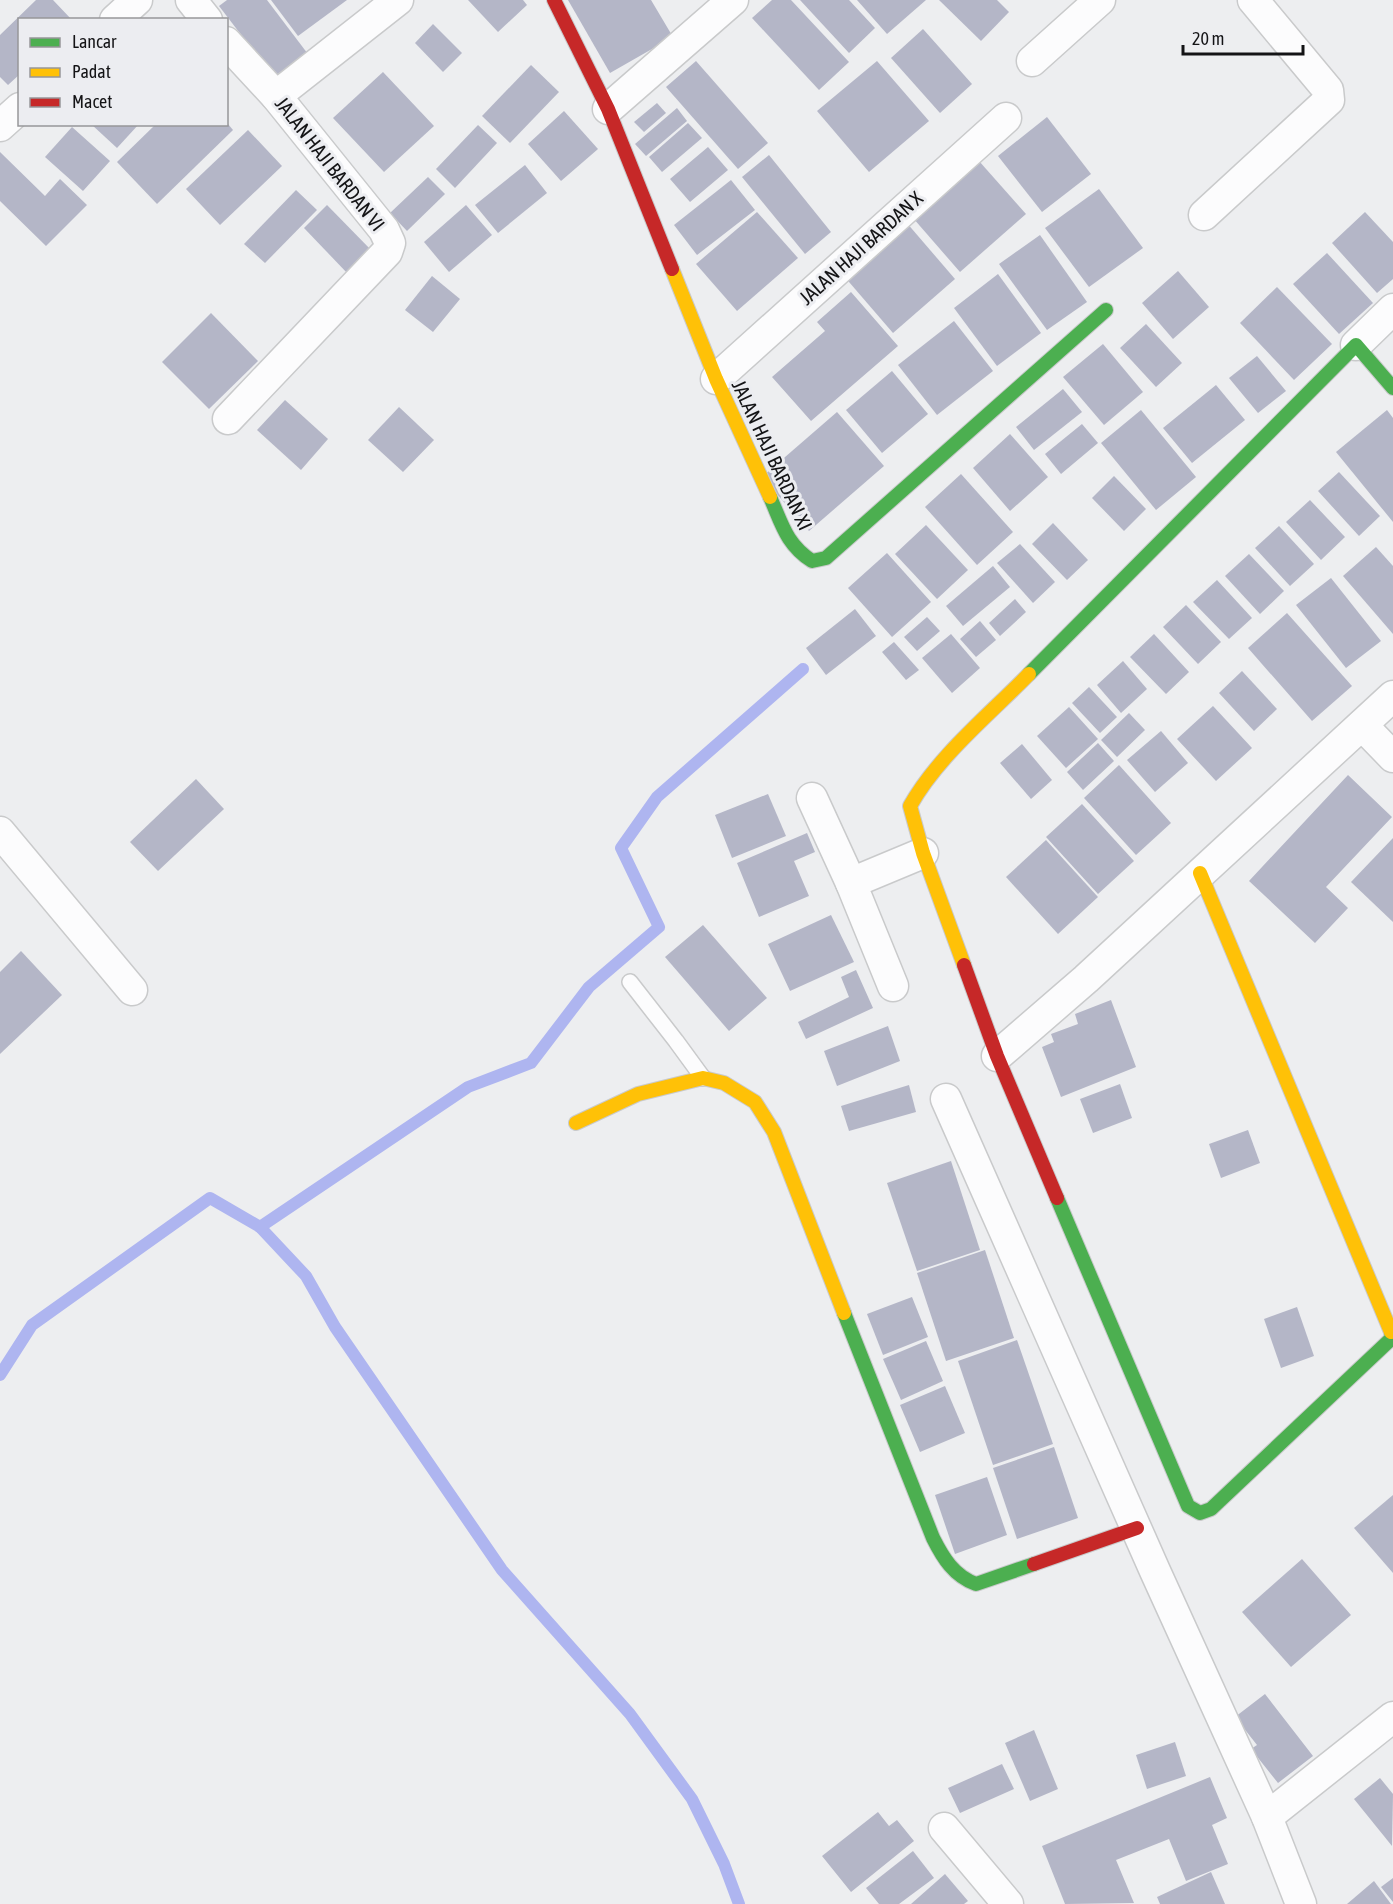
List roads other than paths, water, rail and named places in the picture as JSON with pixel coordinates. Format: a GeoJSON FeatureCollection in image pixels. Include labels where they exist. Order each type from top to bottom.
{"type":"FeatureCollection","features":[{"type":"Feature","properties":{"kind":"street"},"geometry":{"type":"LineString","coordinates":[[117,18],[136,0]]}},
{"type":"Feature","properties":{"kind":"street"},"geometry":{"type":"LineString","coordinates":[[191,0],[205,18]]}},
{"type":"Feature","properties":{"kind":"street"},"geometry":{"type":"LineString","coordinates":[[276,96],[398,0]]}},
{"type":"Feature","properties":{"kind":"street","name":"JALAN HAJI BARDAN XI"},"geometry":{"type":"LineString","coordinates":[[554,0],[608,110],[716,379],[791,544],[798,552],[812,561],[826,558],[1106,310]]}},
{"type":"Feature","properties":{"kind":"street"},"geometry":{"type":"LineString","coordinates":[[608,110],[733,0]]}},
{"type":"Feature","properties":{"kind":"street"},"geometry":{"type":"LineString","coordinates":[[1032,61],[1100,0]]}},
{"type":"Feature","properties":{"kind":"street"},"geometry":{"type":"LineString","coordinates":[[1204,215],[1329,100],[1328,90],[1253,0]]}},
{"type":"Feature","properties":{"kind":"street","name":"JALAN HAJI BARDAN VI"},"geometry":{"type":"LineString","coordinates":[[228,44],[276,96],[384,230],[390,243],[387,252],[228,419]]}},
{"type":"Feature","properties":{"kind":"street"},"geometry":{"type":"LineString","coordinates":[[0,126],[18,110]]}},
{"type":"Feature","properties":{"kind":"street","name":"JALAN HAJI BARDAN X"},"geometry":{"type":"LineString","coordinates":[[716,379],[1006,118]]}},
{"type":"Feature","properties":{"kind":"street"},"geometry":{"type":"LineString","coordinates":[[1200,873],[1393,1337],[1211,1509],[1200,1513],[1188,1506],[997,1056],[924,853],[910,806],[922,785],[950,754],[1393,309]]}},
{"type":"Feature","properties":{"kind":"street"},"geometry":{"type":"LineString","coordinates":[[1356,345],[1393,388]]}},
{"type":"Feature","properties":{"kind":"street"},"geometry":{"type":"LineString","coordinates":[[997,1056],[1086,979],[1393,696]]}},
{"type":"Feature","properties":{"kind":"street"},"geometry":{"type":"LineString","coordinates":[[1362,725],[1393,757]]}},
{"type":"Feature","properties":{"kind":"street"},"geometry":{"type":"LineString","coordinates":[[812,798],[851,883],[893,986]]}},
{"type":"Feature","properties":{"kind":"street"},"geometry":{"type":"LineString","coordinates":[[0,832],[132,990]]}},
{"type":"Feature","properties":{"kind":"street"},"geometry":{"type":"LineString","coordinates":[[851,883],[924,853]]}},
{"type":"Feature","properties":{"kind":"street"},"geometry":{"type":"LineString","coordinates":[[576,1123],[638,1094],[702,1078],[724,1083],[755,1102],[774,1132],[933,1538],[942,1557],[953,1572],[968,1582],[976,1584],[1137,1528]]}},
{"type":"Feature","properties":{"kind":"street"},"geometry":{"type":"LineString","coordinates":[[946,1099],[1267,1817],[1301,1904]]}},
{"type":"Feature","properties":{"kind":"street"},"geometry":{"type":"LineString","coordinates":[[1267,1817],[1393,1717]]}},
{"type":"Feature","properties":{"kind":"street"},"geometry":{"type":"LineString","coordinates":[[944,1828],[1008,1904]]}},
{"type":"Feature","properties":{"kind":"lane"},"geometry":{"type":"LineString","coordinates":[[630,982],[702,1078]]}},
{"type":"Feature","properties":{"kind":"waterway"},"geometry":{"type":"LineString","coordinates":[[0,1375],[32,1325],[210,1198],[260,1227],[468,1087],[531,1063],[589,987],[659,927],[621,848],[657,797],[803,669]]}},
{"type":"Feature","properties":{"kind":"waterway"},"geometry":{"type":"LineString","coordinates":[[260,1227],[306,1276],[335,1327],[502,1570],[630,1714],[692,1799],[724,1864],[739,1904]]}}]}
